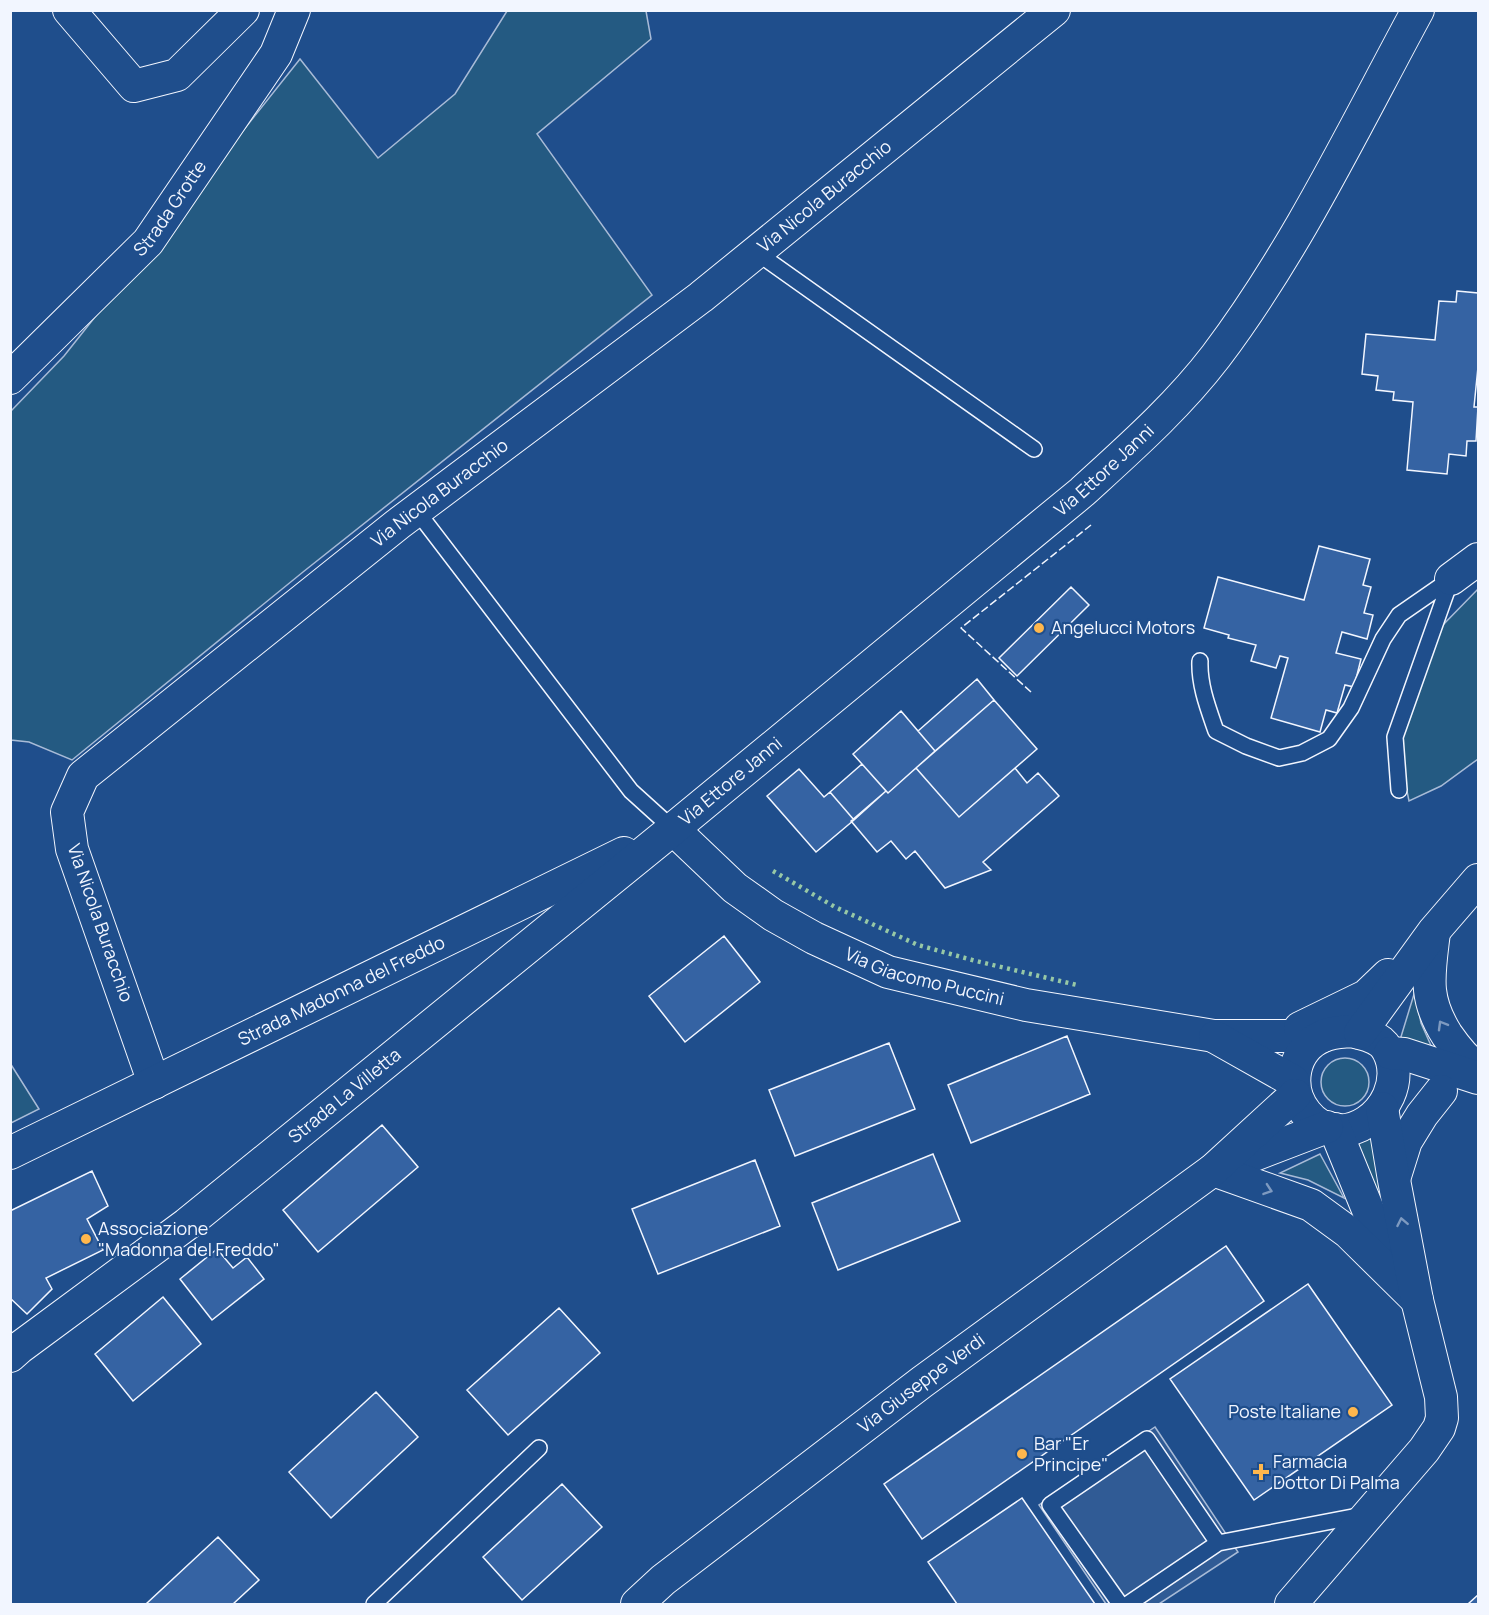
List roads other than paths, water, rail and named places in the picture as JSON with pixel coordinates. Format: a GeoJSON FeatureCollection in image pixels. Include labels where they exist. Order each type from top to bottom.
{"type":"FeatureCollection","features":[{"type":"Feature","properties":{"kind":"street"},"geometry":{"type":"LineString","coordinates":[[69,10],[134,86],[177,75],[243,10]]}},
{"type":"Feature","properties":{"kind":"street","name":"Strada Grotte"},"geometry":{"type":"LineString","coordinates":[[10,378],[148,242],[276,54],[294,10]]}},
{"type":"Feature","properties":{"kind":"street","name":"Via Ettore Janni"},"geometry":{"type":"LineString","coordinates":[[673,829],[1082,492],[1146,434],[1186,392],[1216,356],[1272,275],[1418,10]]}},
{"type":"Feature","properties":{"kind":"street","name":"Via Nicola Buracchio"},"geometry":{"type":"LineString","coordinates":[[154,1083],[72,849],[67,812],[83,776],[416,510],[701,297],[1038,19]]}},
{"type":"Feature","properties":{"kind":"street"},"geometry":{"type":"LineString","coordinates":[[1451,579],[1479,559]]}},
{"type":"Feature","properties":{"kind":"street","name":"Via Giacomo Puccini"},"geometry":{"type":"LineString","coordinates":[[673,829],[735,888],[773,915],[814,938],[888,972],[1026,1005],[1214,1036],[1323,1036]]}},
{"type":"Feature","properties":{"kind":"street","name":"Strada Madonna del Freddo"},"geometry":{"type":"LineString","coordinates":[[10,1153],[673,829]]}},
{"type":"Feature","properties":{"kind":"street","name":"Strada La Villetta"},"geometry":{"type":"LineString","coordinates":[[10,1356],[187,1224],[673,829]]}},
{"type":"Feature","properties":{"kind":"street"},"geometry":{"type":"LineString","coordinates":[[1282,1036],[1366,996],[1434,931],[1479,880]]}},
{"type":"Feature","properties":{"kind":"street"},"geometry":{"type":"LineString","coordinates":[[1377,1043],[1402,1004],[1434,931]]}},
{"type":"Feature","properties":{"kind":"street"},"geometry":{"type":"LineString","coordinates":[[1434,931],[1429,979],[1433,1007],[1455,1048],[1470,1064],[1479,1069]]}},
{"type":"Feature","properties":{"kind":"street"},"geometry":{"type":"LineString","coordinates":[[1377,1043],[1394,1070],[1392,1086],[1385,1103],[1365,1124],[1354,1128],[1331,1128],[1308,1116],[1294,1088],[1295,1068],[1302,1053],[1310,1044],[1323,1036],[1351,1031],[1404,1054],[1479,1078]]}},
{"type":"Feature","properties":{"kind":"street","name":"Via Giacomo Puccini"},"geometry":{"type":"LineString","coordinates":[[1214,1036],[1294,1088]]}},
{"type":"Feature","properties":{"kind":"street","name":"Via Giuseppe Verdi"},"geometry":{"type":"LineString","coordinates":[[637,1605],[663,1580],[922,1382],[1213,1170],[1294,1088]]}},
{"type":"Feature","properties":{"kind":"street"},"geometry":{"type":"LineString","coordinates":[[1385,1103],[1415,1092],[1479,1089]]}},
{"type":"Feature","properties":{"kind":"street"},"geometry":{"type":"LineString","coordinates":[[1394,1180],[1406,1141],[1422,1115],[1441,1091]]}},
{"type":"Feature","properties":{"kind":"street"},"geometry":{"type":"LineString","coordinates":[[1291,1605],[1433,1439],[1442,1418],[1441,1397],[1417,1300],[1394,1180],[1385,1103]]}},
{"type":"Feature","properties":{"kind":"street"},"geometry":{"type":"LineString","coordinates":[[1331,1128],[1371,1217],[1417,1300]]}},
{"type":"Feature","properties":{"kind":"street","name":"Via Giuseppe Verdi"},"geometry":{"type":"LineString","coordinates":[[1213,1170],[1331,1128]]}},
{"type":"Feature","properties":{"kind":"street"},"geometry":{"type":"LineString","coordinates":[[1213,1170],[1311,1205],[1348,1232],[1417,1300]]}},
{"type":"Feature","properties":{"kind":"lane"},"geometry":{"type":"LineString","coordinates":[[756,252],[1034,449]]}},
{"type":"Feature","properties":{"kind":"lane"},"geometry":{"type":"LineString","coordinates":[[416,510],[631,791],[673,829]]}},
{"type":"Feature","properties":{"kind":"lane"},"geometry":{"type":"LineString","coordinates":[[1200,661],[1199,674],[1216,731],[1246,747],[1279,758],[1302,753],[1329,740],[1351,708],[1383,639],[1399,615],[1451,579]]}},
{"type":"Feature","properties":{"kind":"lane"},"geometry":{"type":"LineString","coordinates":[[1399,790],[1395,737],[1451,579]]}},
{"type":"Feature","properties":{"kind":"lane"},"geometry":{"type":"LineString","coordinates":[[1120,1605],[1050,1505],[1147,1439],[1218,1543]]}},
{"type":"Feature","properties":{"kind":"lane"},"geometry":{"type":"LineString","coordinates":[[374,1605],[539,1448]]}},
{"type":"Feature","properties":{"kind":"lane"},"geometry":{"type":"LineString","coordinates":[[1128,1605],[1218,1543],[1369,1513]]}},
{"type":"Feature","properties":{"kind":"place","name":"Angelucci Motors"},"geometry":{"type":"Point","coordinates":[1039,628]}},
{"type":"Feature","properties":{"kind":"place","name":"Associazione \"Madonna del Freddo\""},"geometry":{"type":"Point","coordinates":[86,1239]}},
{"type":"Feature","properties":{"kind":"place","name":"Poste Italiane"},"geometry":{"type":"Point","coordinates":[1353,1412]}},
{"type":"Feature","properties":{"kind":"place","name":"Bar \"Er Principe\""},"geometry":{"type":"Point","coordinates":[1022,1454]}},
{"type":"Feature","properties":{"kind":"place","name":"Farmacia Dottor Di Palma"},"geometry":{"type":"Point","coordinates":[1261,1472]}}]}
